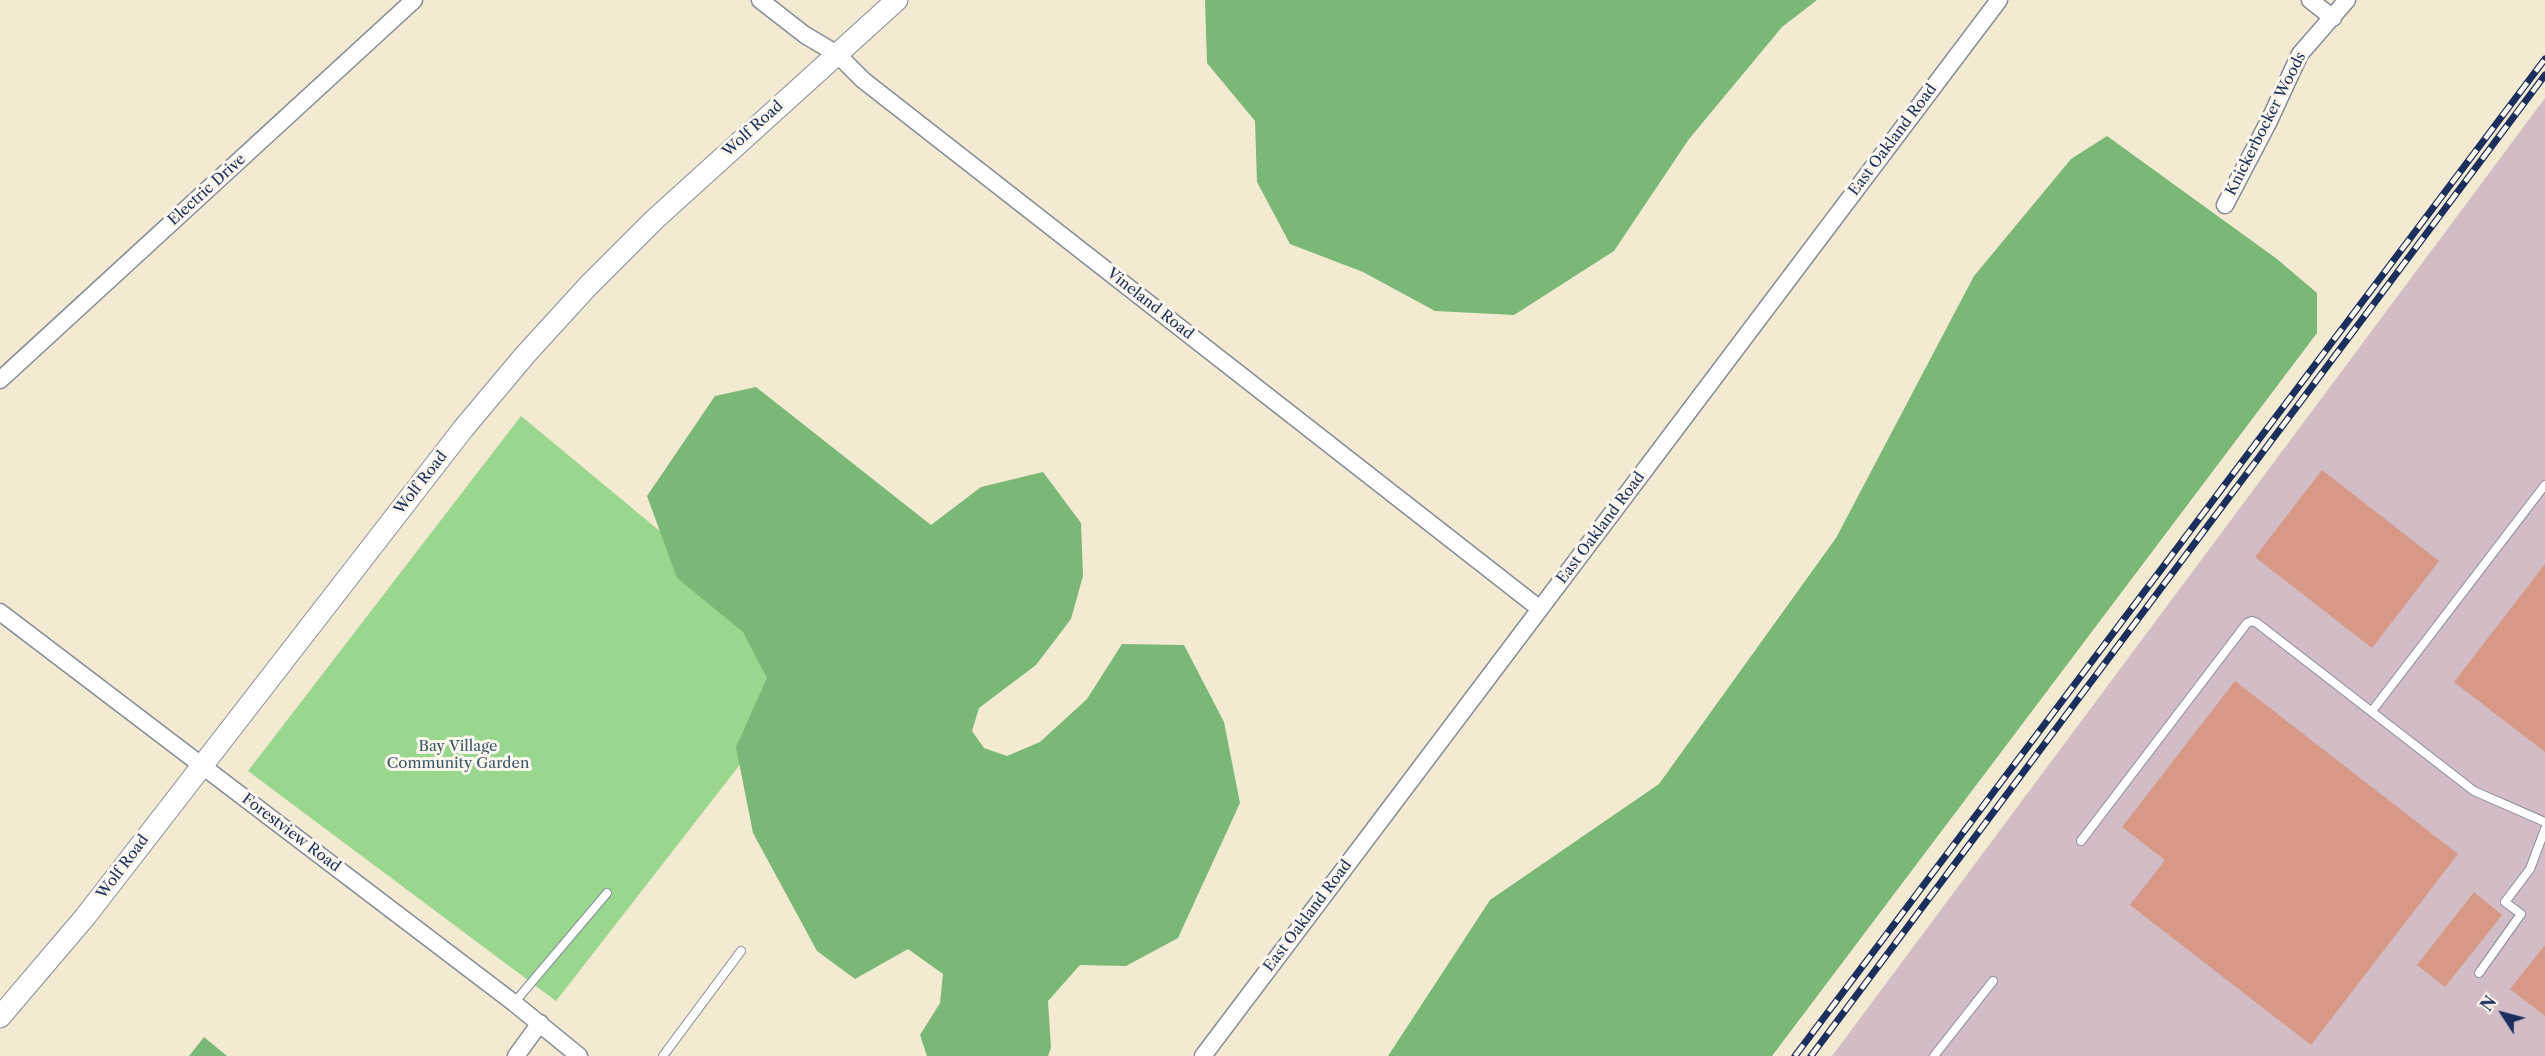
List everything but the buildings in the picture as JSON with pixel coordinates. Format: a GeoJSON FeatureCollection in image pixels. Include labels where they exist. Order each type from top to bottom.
{"type":"FeatureCollection","features":[{"type":"Feature","properties":{"kind":"street","name":"Electric Drive"},"geometry":{"type":"LineString","coordinates":[[0,380],[414,0]]}},
{"type":"Feature","properties":{"kind":"street","name":"Vineland Road"},"geometry":{"type":"LineString","coordinates":[[760,0],[805,35],[837,54],[863,80],[1540,609]]}},
{"type":"Feature","properties":{"kind":"street","name":"Wolf Road"},"geometry":{"type":"LineString","coordinates":[[0,1017],[85,917],[463,429],[525,355],[588,286],[654,220],[897,0]]}},
{"type":"Feature","properties":{"kind":"street","name":"East Oakland Road"},"geometry":{"type":"LineString","coordinates":[[1203,1056],[1999,0]]}},
{"type":"Feature","properties":{"kind":"street"},"geometry":{"type":"LineString","coordinates":[[2310,0],[2333,18]]}},
{"type":"Feature","properties":{"kind":"street","name":"Knickerbocker Woods"},"geometry":{"type":"LineString","coordinates":[[2225,204],[2269,121],[2300,54],[2347,0]]}},
{"type":"Feature","properties":{"kind":"street","name":"Forestview Road"},"geometry":{"type":"LineString","coordinates":[[0,612],[514,1003],[579,1056]]}},
{"type":"Feature","properties":{"kind":"street"},"geometry":{"type":"LineString","coordinates":[[516,1056],[540,1023]]}},
{"type":"Feature","properties":{"kind":"lane"},"geometry":{"type":"LineString","coordinates":[[2372,711],[2545,485]]}},
{"type":"Feature","properties":{"kind":"lane"},"geometry":{"type":"LineString","coordinates":[[2081,842],[2247,623],[2258,623],[2474,791],[2545,822]]}},
{"type":"Feature","properties":{"kind":"lane"},"geometry":{"type":"LineString","coordinates":[[2479,973],[2522,915],[2505,902],[2530,869],[2545,829]]}},
{"type":"Feature","properties":{"kind":"lane"},"geometry":{"type":"LineString","coordinates":[[514,1003],[607,893]]}},
{"type":"Feature","properties":{"kind":"lane"},"geometry":{"type":"LineString","coordinates":[[663,1056],[741,951]]}},
{"type":"Feature","properties":{"kind":"lane"},"geometry":{"type":"LineString","coordinates":[[1934,1056],[1993,981]]}},
{"type":"Feature","properties":{"kind":"shaded area"},"geometry":{"type":"Polygon","coordinates":[[[2545,98],[2545,1056],[1832,1056],[2545,98]]]}},
{"type":"Feature","properties":{"kind":"green space"},"geometry":{"type":"Polygon","coordinates":[[[1205,0],[1817,0],[1782,27],[1689,139],[1614,251],[1514,315],[1435,311],[1363,272],[1290,244],[1257,182],[1255,121],[1207,63],[1205,0]]]}},
{"type":"Feature","properties":{"kind":"green space"},"geometry":{"type":"Polygon","coordinates":[[[2107,136],[2277,259],[2317,293],[2317,333],[1772,1056],[1388,1056],[1490,900],[1659,784],[1836,538],[1974,276],[2071,159],[2107,136]]]}},
{"type":"Feature","properties":{"kind":"green space"},"geometry":{"type":"Polygon","coordinates":[[[756,387],[931,525],[981,487],[1043,472],[1081,523],[1083,576],[1071,619],[1036,665],[979,708],[972,731],[984,748],[1007,756],[1040,742],[1087,699],[1122,644],[1184,645],[1224,722],[1240,803],[1178,938],[1126,966],[1080,965],[1048,1001],[1051,1048],[1048,1056],[927,1056],[920,1035],[940,1003],[943,974],[908,949],[855,979],[817,951],[753,833],[736,747],[767,678],[743,632],[677,578],[647,496],[715,396],[756,387]]]}},
{"type":"Feature","properties":{"kind":"green space","name":"Bay Village Community Garden"},"geometry":{"type":"Polygon","coordinates":[[[521,416],[819,663],[556,1001],[248,771],[521,416]]]}},
{"type":"Feature","properties":{"kind":"green space"},"geometry":{"type":"Polygon","coordinates":[[[204,1037],[227,1056],[189,1056],[204,1037]]]}},
{"type":"Feature","properties":{"kind":"railway"},"geometry":{"type":"LineString","coordinates":[[1795,1056],[2545,59]]}},
{"type":"Feature","properties":{"kind":"railway"},"geometry":{"type":"LineString","coordinates":[[1811,1056],[2545,75]]}}]}
